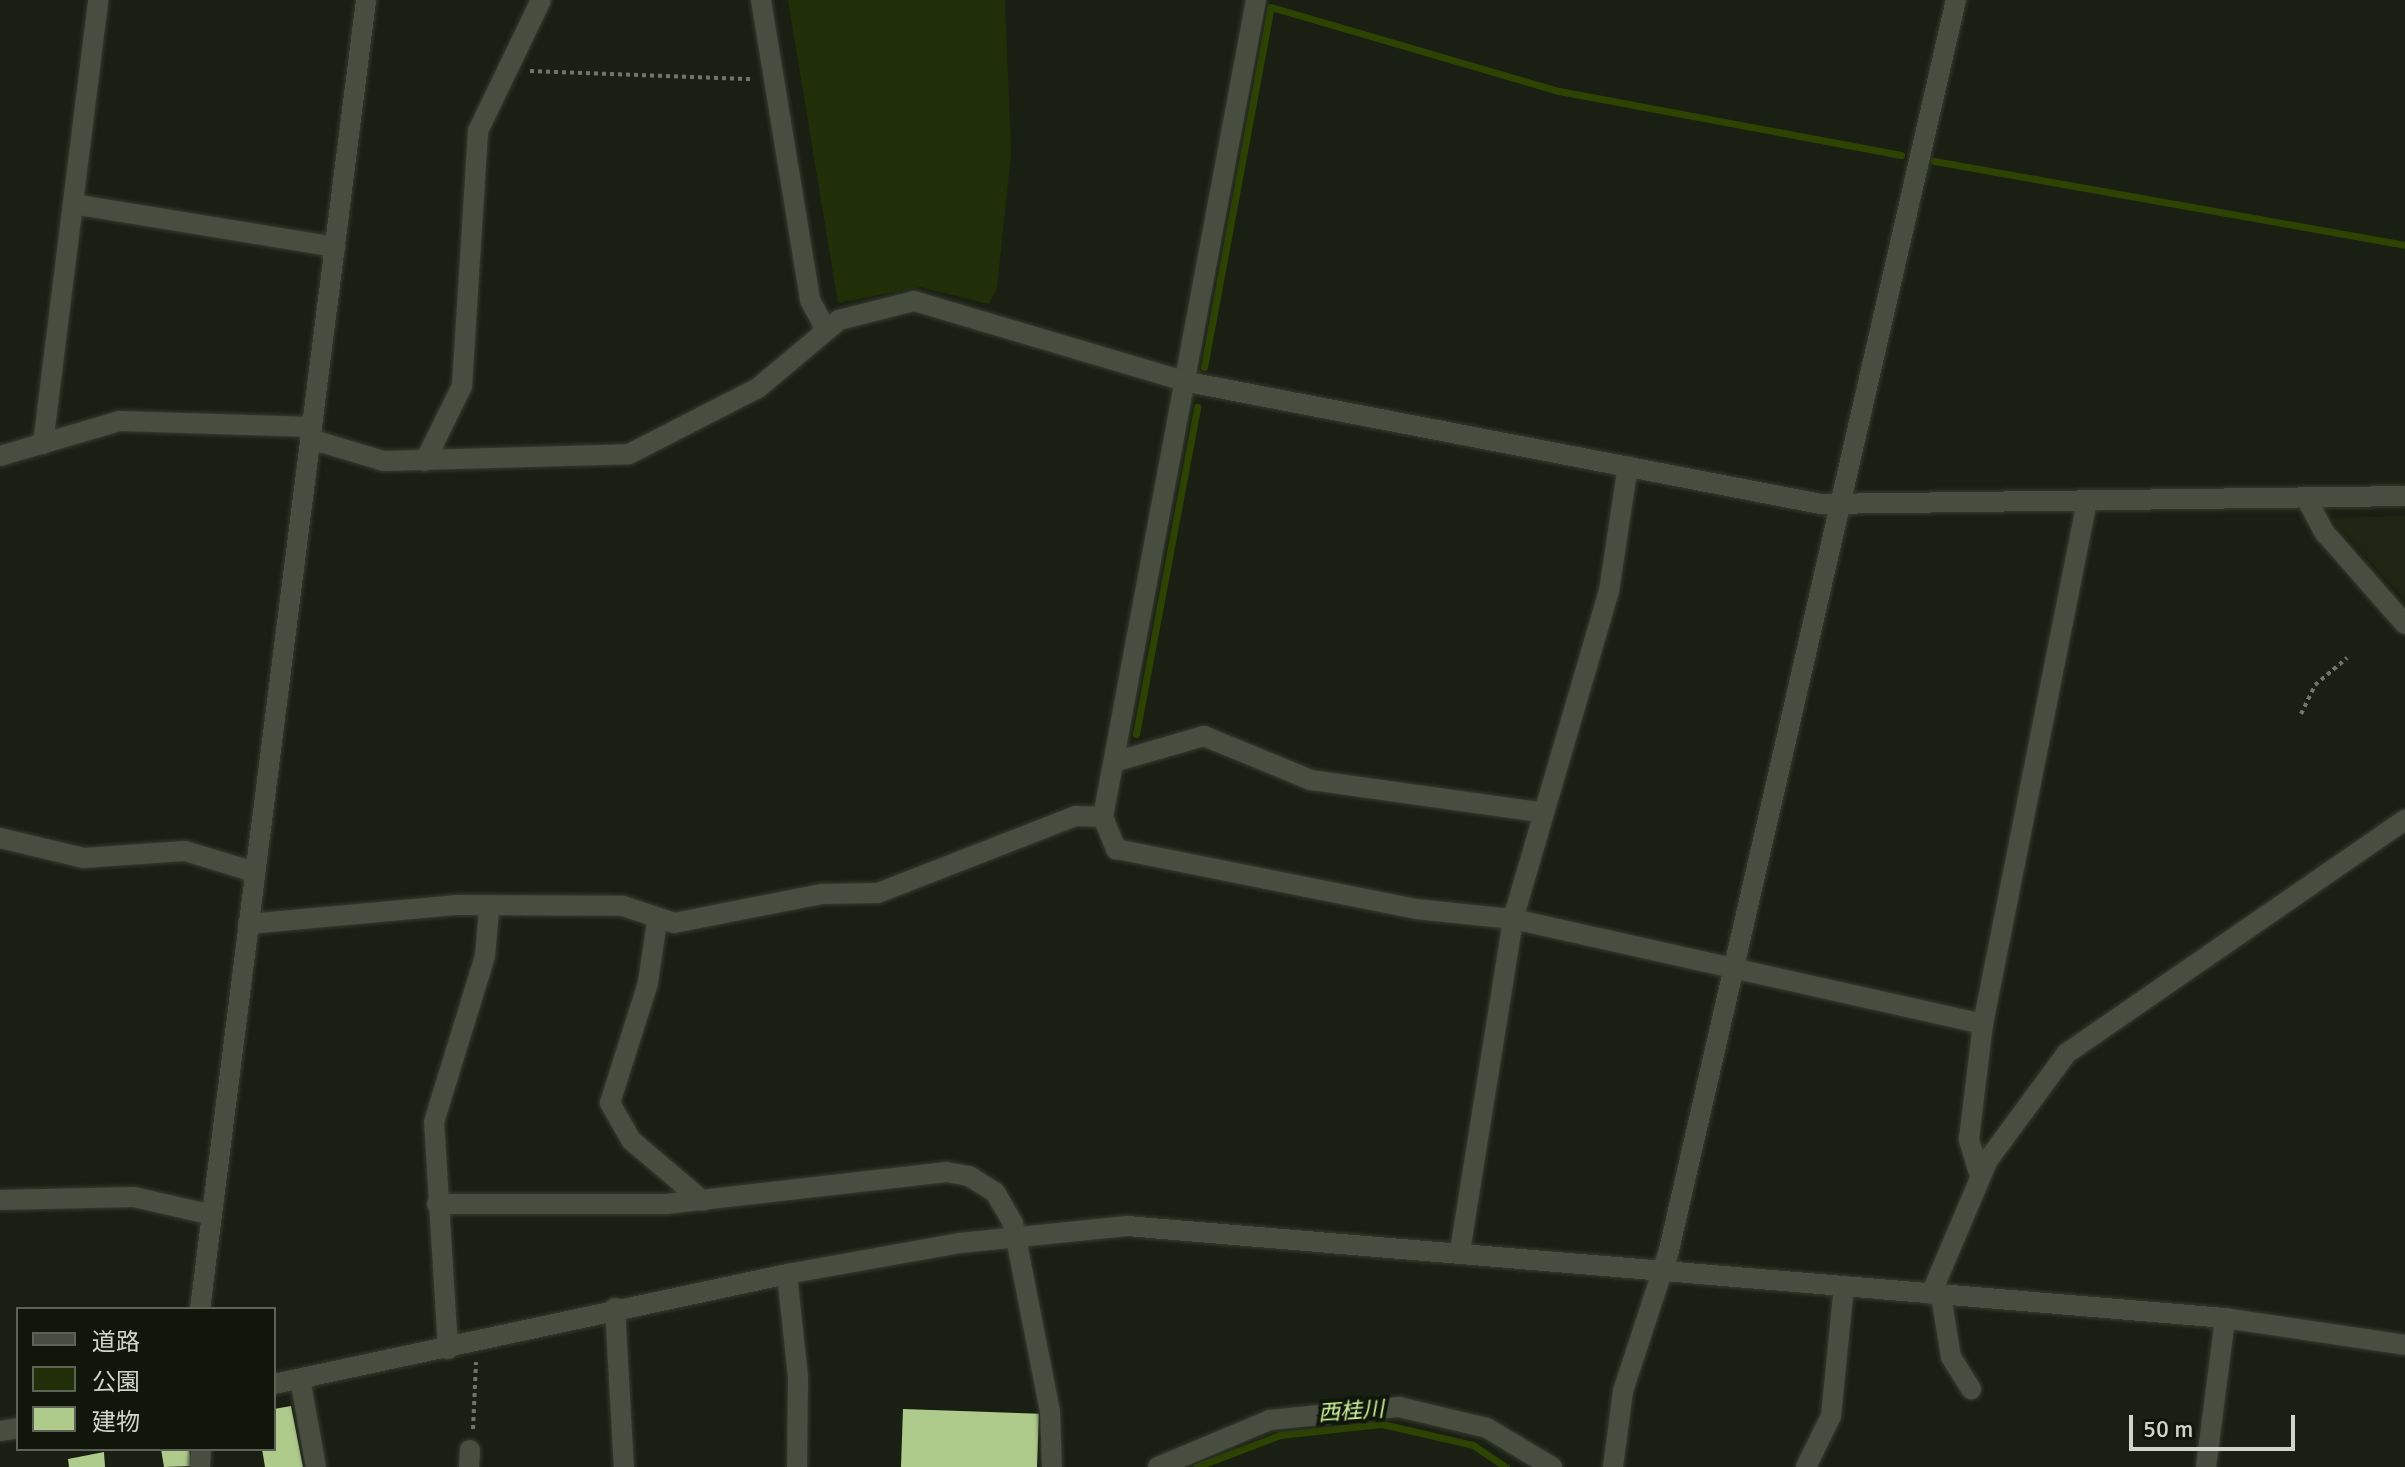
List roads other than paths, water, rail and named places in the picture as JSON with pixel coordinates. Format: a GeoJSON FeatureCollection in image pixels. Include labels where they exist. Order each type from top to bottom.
{"type":"FeatureCollection","features":[{"type":"Feature","properties":{"kind":"street"},"geometry":{"type":"LineString","coordinates":[[43,444],[98,0]]}},
{"type":"Feature","properties":{"kind":"street"},"geometry":{"type":"LineString","coordinates":[[200,1307],[208,1214],[366,0]]}},
{"type":"Feature","properties":{"kind":"street"},"geometry":{"type":"LineString","coordinates":[[425,461],[462,386],[475,243],[474,155],[508,67],[541,0]]}},
{"type":"Feature","properties":{"kind":"street"},"geometry":{"type":"LineString","coordinates":[[761,0],[779,80],[810,300],[826,330]]}},
{"type":"Feature","properties":{"kind":"street"},"geometry":{"type":"LineString","coordinates":[[1256,0],[1188,382],[1103,817],[1116,849],[1416,909],[1513,919],[1983,1024]]}},
{"type":"Feature","properties":{"kind":"street"},"geometry":{"type":"LineString","coordinates":[[1613,1467],[1623,1391],[1661,1271],[1956,0]]}},
{"type":"Feature","properties":{"kind":"street"},"geometry":{"type":"LineString","coordinates":[[73,204],[335,247]]}},
{"type":"Feature","properties":{"kind":"street"},"geometry":{"type":"LineString","coordinates":[[0,456],[120,421],[311,433],[339,443],[365,459],[425,461],[629,454],[758,388],[826,330],[853,314],[928,302],[1188,382],[1840,504],[2405,496]]}},
{"type":"Feature","properties":{"kind":"street"},"geometry":{"type":"LineString","coordinates":[[1460,1251],[1513,919],[1539,812],[1609,591],[1628,466]]}},
{"type":"Feature","properties":{"kind":"street"},"geometry":{"type":"LineString","coordinates":[[2306,498],[2325,533],[2405,624]]}},
{"type":"Feature","properties":{"kind":"street"},"geometry":{"type":"LineString","coordinates":[[1980,1176],[1969,1139],[1983,1024],[2087,501]]}},
{"type":"Feature","properties":{"kind":"street"},"geometry":{"type":"LineString","coordinates":[[1114,762],[1204,736],[1311,780],[1539,812]]}},
{"type":"Feature","properties":{"kind":"street"},"geometry":{"type":"LineString","coordinates":[[248,924],[458,905],[489,910],[623,906],[657,921],[822,894],[878,893],[1076,816],[1103,817]]}},
{"type":"Feature","properties":{"kind":"street"},"geometry":{"type":"LineString","coordinates":[[1971,1389],[1951,1357],[1936,1295],[1980,1176],[2048,1075],[2085,1037],[2405,820]]}},
{"type":"Feature","properties":{"kind":"street"},"geometry":{"type":"LineString","coordinates":[[0,838],[83,858],[185,851],[254,872]]}},
{"type":"Feature","properties":{"kind":"street"},"geometry":{"type":"LineString","coordinates":[[448,1349],[434,1122],[485,956],[489,910]]}},
{"type":"Feature","properties":{"kind":"street"},"geometry":{"type":"LineString","coordinates":[[657,921],[648,983],[610,1103],[631,1140],[703,1201]]}},
{"type":"Feature","properties":{"kind":"street"},"geometry":{"type":"LineString","coordinates":[[437,1204],[703,1201],[946,1172],[995,1192],[1013,1237],[1050,1411],[1052,1467]]}},
{"type":"Feature","properties":{"kind":"street"},"geometry":{"type":"LineString","coordinates":[[0,1200],[134,1197],[208,1214]]}},
{"type":"Feature","properties":{"kind":"street"},"geometry":{"type":"LineString","coordinates":[[276,1384],[448,1349],[615,1308],[787,1274],[1013,1237],[1189,1226],[1661,1271],[2225,1318],[2405,1345]]}},
{"type":"Feature","properties":{"kind":"street"},"geometry":{"type":"LineString","coordinates":[[787,1274],[798,1377],[797,1467]]}},
{"type":"Feature","properties":{"kind":"street"},"geometry":{"type":"LineString","coordinates":[[1806,1467],[1831,1416],[1844,1286]]}},
{"type":"Feature","properties":{"kind":"street"},"geometry":{"type":"LineString","coordinates":[[615,1308],[624,1467]]}},
{"type":"Feature","properties":{"kind":"street"},"geometry":{"type":"LineString","coordinates":[[2206,1467],[2225,1318]]}},
{"type":"Feature","properties":{"kind":"street"},"geometry":{"type":"LineString","coordinates":[[300,1379],[316,1467]]}},
{"type":"Feature","properties":{"kind":"street"},"geometry":{"type":"LineString","coordinates":[[1158,1467],[1270,1420],[1399,1407],[1487,1428],[1552,1467]]}},
{"type":"Feature","properties":{"kind":"waterway"},"geometry":{"type":"LineString","coordinates":[[1204,367],[1271,7],[1559,91],[1901,155]]}},
{"type":"Feature","properties":{"kind":"waterway"},"geometry":{"type":"LineString","coordinates":[[1934,161],[2405,245]]}},
{"type":"Feature","properties":{"kind":"waterway"},"geometry":{"type":"LineString","coordinates":[[1136,734],[1197,407]]}},
{"type":"Feature","properties":{"kind":"waterway","name":"西桂川"},"geometry":{"type":"LineString","coordinates":[[1196,1467],[1280,1435],[1382,1424],[1473,1445],[1506,1467]]}}]}
